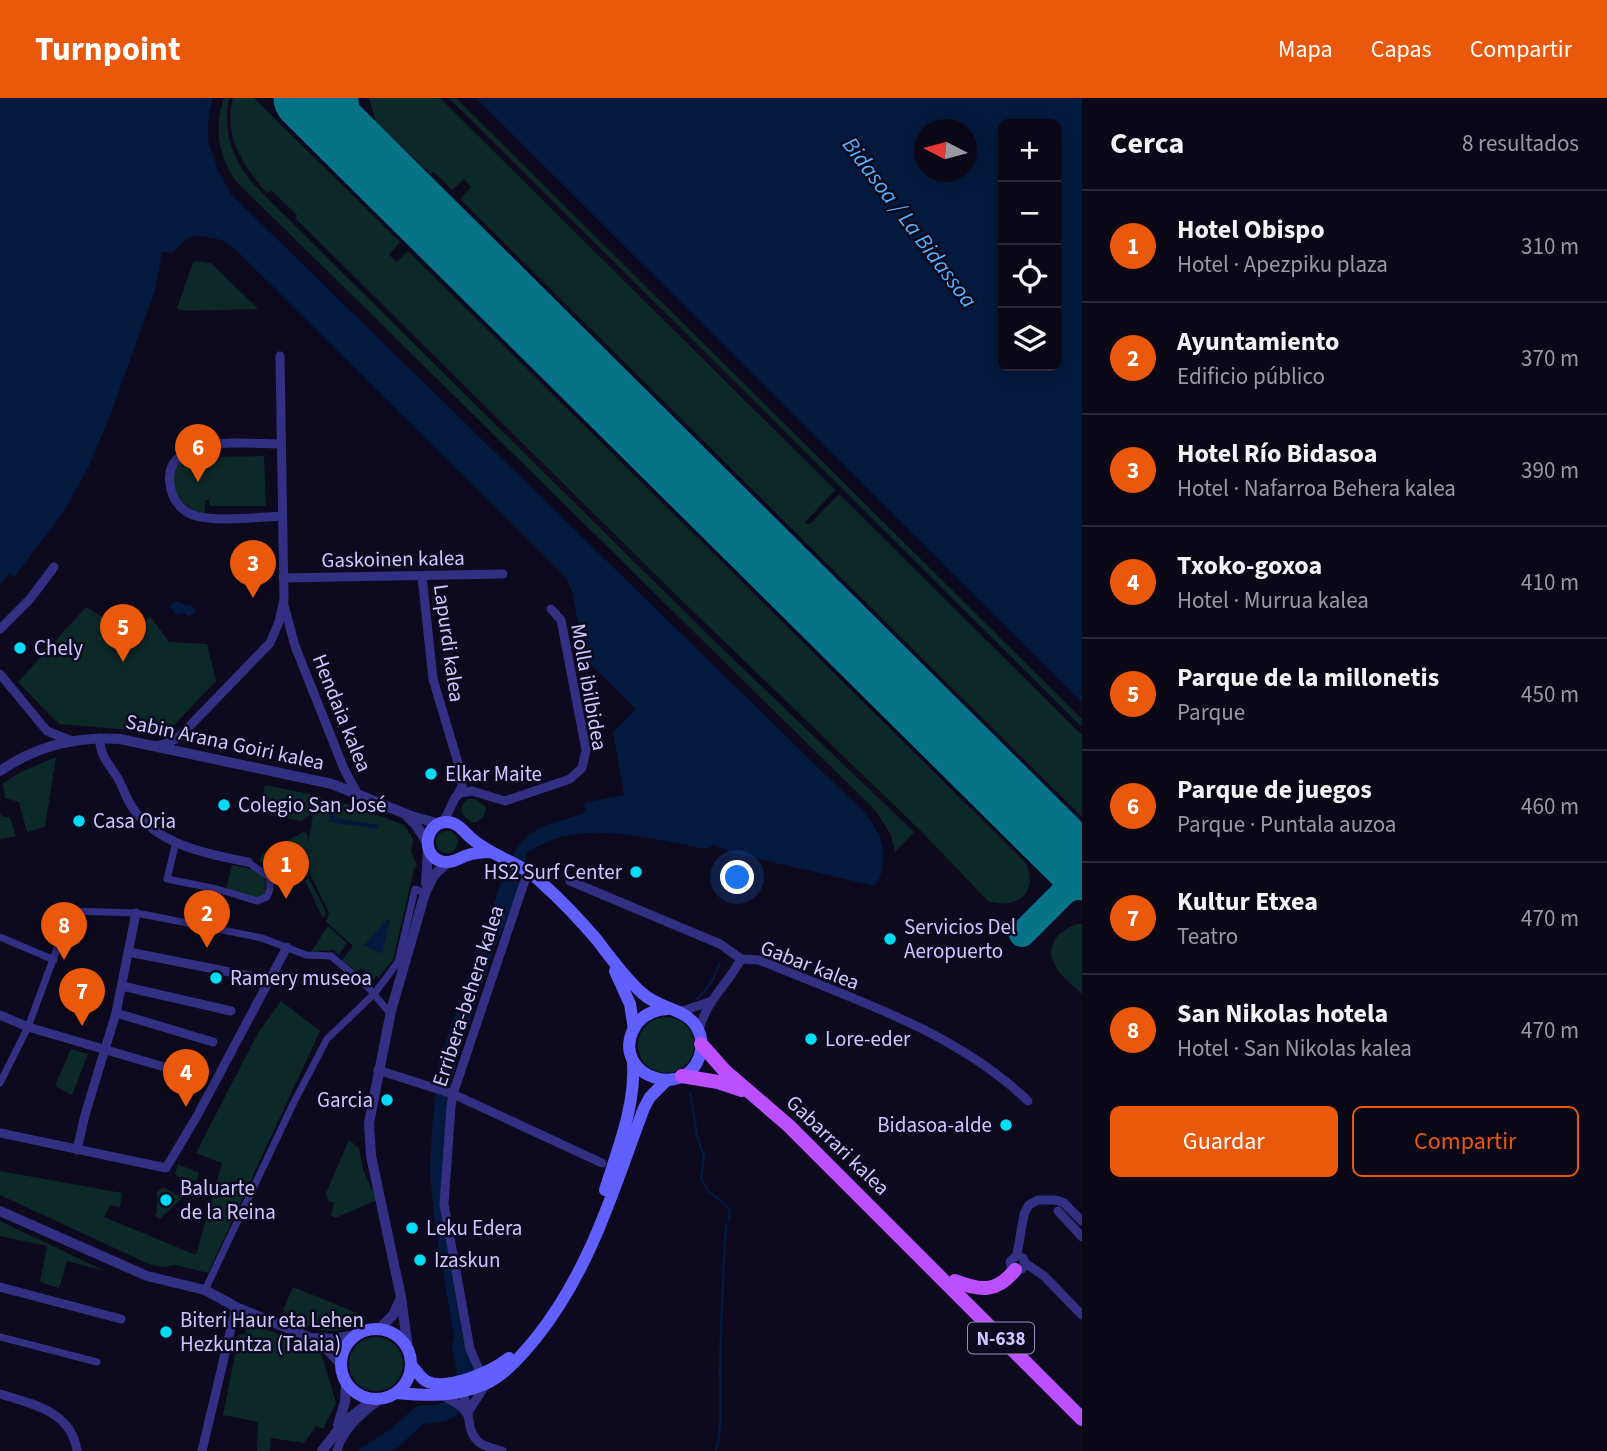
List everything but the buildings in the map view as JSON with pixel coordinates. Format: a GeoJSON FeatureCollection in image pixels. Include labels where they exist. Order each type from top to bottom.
{"type":"FeatureCollection","features":[{"type":"Feature","properties":{"kind":"main road"},"geometry":{"type":"LineString","coordinates":[[491,852],[455,860],[436,859],[428,846],[431,831],[441,823],[461,829],[491,852],[518,864],[575,914],[640,992],[673,1010]]}},
{"type":"Feature","properties":{"kind":"main road"},"geometry":{"type":"LineString","coordinates":[[455,860],[468,843],[461,829]]}},
{"type":"Feature","properties":{"kind":"main road"},"geometry":{"type":"LineString","coordinates":[[396,1393],[407,1381],[411,1364],[408,1349],[398,1337],[379,1329],[356,1335],[346,1346],[341,1364],[346,1383],[360,1396],[377,1400],[396,1393],[474,1385],[507,1369],[525,1352],[555,1314],[576,1280],[591,1248],[644,1108],[650,1097],[666,1081],[643,1073],[634,1060],[630,1048],[634,1029],[631,1004],[597,940]]}},
{"type":"Feature","properties":{"kind":"main road"},"geometry":{"type":"LineString","coordinates":[[634,1029],[648,1014],[673,1010]]}},
{"type":"Feature","properties":{"kind":"main road","name":"N-638"},"geometry":{"type":"LineString","coordinates":[[673,1010],[691,1019],[700,1037],[724,1070],[752,1094]]}},
{"type":"Feature","properties":{"kind":"main road"},"geometry":{"type":"LineString","coordinates":[[682,1076],[694,1066],[700,1037]]}},
{"type":"Feature","properties":{"kind":"main road"},"geometry":{"type":"LineString","coordinates":[[411,1364],[425,1380],[441,1390],[474,1385],[521,1348],[550,1311],[572,1277],[597,1220],[631,1104],[634,1060]]}},
{"type":"Feature","properties":{"kind":"main road","name":"N-638"},"geometry":{"type":"LineString","coordinates":[[666,1081],[682,1076],[718,1082],[752,1094]]}},
{"type":"Feature","properties":{"kind":"main road","name":"Gabarrari kalea"},"geometry":{"type":"LineString","coordinates":[[752,1094],[788,1125],[893,1228],[1082,1419]]}},
{"type":"Feature","properties":{"kind":"main road","name":"Gabarrari kalea"},"geometry":{"type":"LineString","coordinates":[[893,1228],[955,1280],[1082,1406]]}},
{"type":"Feature","properties":{"kind":"main road"},"geometry":{"type":"LineString","coordinates":[[955,1280],[978,1289],[988,1289],[1003,1283],[1019,1263]]}},
{"type":"Feature","properties":{"kind":"street"},"geometry":{"type":"LineString","coordinates":[[156,746],[180,736],[270,643],[279,622],[284,600],[279,356]]}},
{"type":"Feature","properties":{"kind":"street"},"geometry":{"type":"LineString","coordinates":[[281,444],[205,445],[191,448],[175,462],[170,482],[176,502],[193,516],[282,516]]}},
{"type":"Feature","properties":{"kind":"street"},"geometry":{"type":"LineString","coordinates":[[0,629],[30,599],[54,567]]}},
{"type":"Feature","properties":{"kind":"street","name":"Gaskoinen kalea"},"geometry":{"type":"LineString","coordinates":[[283,578],[503,574]]}},
{"type":"Feature","properties":{"kind":"street","name":"Lapurdi kalea"},"geometry":{"type":"LineString","coordinates":[[422,576],[433,679],[462,776],[457,797]]}},
{"type":"Feature","properties":{"kind":"street","name":"Hendaia kalea"},"geometry":{"type":"LineString","coordinates":[[284,600],[295,646],[344,769],[357,793]]}},
{"type":"Feature","properties":{"kind":"street","name":"Molla ibilbidea"},"geometry":{"type":"LineString","coordinates":[[457,797],[472,791],[505,801],[569,779],[583,768],[586,750],[564,633],[559,616],[551,609]]}},
{"type":"Feature","properties":{"kind":"street","name":"Hendaia kalea"},"geometry":{"type":"LineString","coordinates":[[270,643],[283,638],[295,646]]}},
{"type":"Feature","properties":{"kind":"street"},"geometry":{"type":"LineString","coordinates":[[0,674],[47,731],[72,741]]}},
{"type":"Feature","properties":{"kind":"street"},"geometry":{"type":"LineString","coordinates":[[100,738],[99,749],[103,757],[132,806],[145,822],[190,850],[248,862],[270,878],[267,897],[257,901],[167,879],[176,842]]}},
{"type":"Feature","properties":{"kind":"street","name":"Sabin Arana Goiri kalea"},"geometry":{"type":"LineString","coordinates":[[0,771],[30,754],[72,741],[100,738],[156,746],[325,782],[402,812],[441,823]]}},
{"type":"Feature","properties":{"kind":"street"},"geometry":{"type":"LineString","coordinates":[[441,823],[457,797]]}},
{"type":"Feature","properties":{"kind":"street"},"geometry":{"type":"LineString","coordinates":[[457,797],[461,829]]}},
{"type":"Feature","properties":{"kind":"street","name":"Sabin Arana Goiri kalea"},"geometry":{"type":"LineString","coordinates":[[402,812],[416,825],[428,846]]}},
{"type":"Feature","properties":{"kind":"street"},"geometry":{"type":"LineString","coordinates":[[425,893],[428,846]]}},
{"type":"Feature","properties":{"kind":"street"},"geometry":{"type":"LineString","coordinates":[[408,1349],[401,1297],[369,1145],[369,1123],[391,1011],[425,893],[434,875],[455,860]]}},
{"type":"Feature","properties":{"kind":"street","name":"Erribera-behera kalea"},"geometry":{"type":"LineString","coordinates":[[464,1410],[474,1385],[444,1204],[452,1094],[531,876]]}},
{"type":"Feature","properties":{"kind":"street","name":"Gabar kalea"},"geometry":{"type":"LineString","coordinates":[[570,881],[720,944],[741,959],[759,960],[945,1040],[1008,1081],[1028,1101]]}},
{"type":"Feature","properties":{"kind":"street"},"geometry":{"type":"LineString","coordinates":[[205,1290],[327,1039],[374,994],[398,962],[415,889],[425,893]]}},
{"type":"Feature","properties":{"kind":"street"},"geometry":{"type":"LineString","coordinates":[[0,1083],[28,1027],[71,910],[136,913],[262,938],[306,955],[331,956],[391,1011]]}},
{"type":"Feature","properties":{"kind":"street"},"geometry":{"type":"LineString","coordinates":[[77,1150],[85,1115],[117,1013],[136,913]]}},
{"type":"Feature","properties":{"kind":"street"},"geometry":{"type":"LineString","coordinates":[[0,937],[54,960]]}},
{"type":"Feature","properties":{"kind":"street"},"geometry":{"type":"LineString","coordinates":[[0,1133],[162,1168],[170,1165],[287,947]]}},
{"type":"Feature","properties":{"kind":"street"},"geometry":{"type":"LineString","coordinates":[[129,952],[250,976]]}},
{"type":"Feature","properties":{"kind":"street"},"geometry":{"type":"LineString","coordinates":[[700,1037],[709,1002],[731,977],[741,959]]}},
{"type":"Feature","properties":{"kind":"street"},"geometry":{"type":"LineString","coordinates":[[122,986],[231,1011]]}},
{"type":"Feature","properties":{"kind":"street"},"geometry":{"type":"LineString","coordinates":[[673,1010],[709,1002]]}},
{"type":"Feature","properties":{"kind":"street"},"geometry":{"type":"LineString","coordinates":[[117,1013],[213,1042]]}},
{"type":"Feature","properties":{"kind":"street"},"geometry":{"type":"LineString","coordinates":[[0,1015],[28,1027],[195,1076]]}},
{"type":"Feature","properties":{"kind":"street"},"geometry":{"type":"LineString","coordinates":[[378,1070],[452,1094],[602,1163]]}},
{"type":"Feature","properties":{"kind":"street"},"geometry":{"type":"LineString","coordinates":[[1082,1222],[1064,1203],[1056,1200],[1038,1200],[1029,1205],[1024,1214],[1019,1263],[1044,1276],[1082,1315]]}},
{"type":"Feature","properties":{"kind":"street"},"geometry":{"type":"LineString","coordinates":[[0,1211],[147,1276],[205,1290],[236,1307],[310,1338],[327,1349],[341,1364]]}},
{"type":"Feature","properties":{"kind":"street"},"geometry":{"type":"LineString","coordinates":[[1058,1212],[1082,1237]]}},
{"type":"Feature","properties":{"kind":"street"},"geometry":{"type":"LineString","coordinates":[[0,1287],[121,1319]]}},
{"type":"Feature","properties":{"kind":"street"},"geometry":{"type":"LineString","coordinates":[[379,1329],[393,1315],[401,1297]]}},
{"type":"Feature","properties":{"kind":"street"},"geometry":{"type":"LineString","coordinates":[[202,1451],[236,1307]]}},
{"type":"Feature","properties":{"kind":"street"},"geometry":{"type":"LineString","coordinates":[[310,1338],[333,1339],[356,1335]]}},
{"type":"Feature","properties":{"kind":"street"},"geometry":{"type":"LineString","coordinates":[[0,1337],[97,1363]]}},
{"type":"Feature","properties":{"kind":"street"},"geometry":{"type":"LineString","coordinates":[[332,1437],[343,1410],[346,1383]]}},
{"type":"Feature","properties":{"kind":"street"},"geometry":{"type":"LineString","coordinates":[[464,1410],[474,1400],[474,1385]]}},
{"type":"Feature","properties":{"kind":"street"},"geometry":{"type":"LineString","coordinates":[[441,1390],[464,1410],[478,1441],[502,1451]]}},
{"type":"Feature","properties":{"kind":"street"},"geometry":{"type":"LineString","coordinates":[[0,1395],[17,1399],[61,1419],[72,1432],[76,1451]]}},
{"type":"Feature","properties":{"kind":"street"},"geometry":{"type":"LineString","coordinates":[[322,1451],[351,1416],[377,1400]]}},
{"type":"Feature","properties":{"kind":"street"},"geometry":{"type":"LineString","coordinates":[[337,1451],[354,1420],[377,1400]]}},
{"type":"Feature","properties":{"kind":"green space"},"geometry":{"type":"Polygon","coordinates":[[[224,98],[229,98],[227,123],[231,145],[235,156],[255,186],[708,635],[914,832],[895,852],[891,835],[876,811],[235,180],[219,140],[219,119],[224,98]]]}},
{"type":"Feature","properties":{"kind":"green space"},"geometry":{"type":"Polygon","coordinates":[[[233,98],[254,98],[400,242],[389,255],[397,262],[408,251],[1026,863],[1030,883],[1023,897],[1008,903],[988,901],[921,831],[673,592],[296,219],[297,215],[271,190],[267,193],[237,150],[231,125],[233,98]]]}},
{"type":"Feature","properties":{"kind":"green space"},"geometry":{"type":"Polygon","coordinates":[[[369,98],[440,98],[835,490],[805,522],[809,525],[839,494],[1082,735],[1082,817],[460,199],[471,187],[464,179],[452,190],[376,122],[369,98]]]}},
{"type":"Feature","properties":{"kind":"green space"},"geometry":{"type":"Polygon","coordinates":[[[449,98],[456,98],[1082,719],[1082,727],[449,98]]]}},
{"type":"Feature","properties":{"kind":"green space"},"geometry":{"type":"Polygon","coordinates":[[[196,261],[211,263],[258,309],[183,311],[177,308],[196,261]]]}},
{"type":"Feature","properties":{"kind":"green space"},"geometry":{"type":"Polygon","coordinates":[[[203,448],[204,462],[209,462],[209,457],[264,456],[266,506],[210,506],[209,500],[205,500],[205,514],[188,507],[176,492],[173,475],[182,459],[203,448]]]}},
{"type":"Feature","properties":{"kind":"green space"},"geometry":{"type":"Polygon","coordinates":[[[86,607],[133,635],[150,616],[169,642],[207,644],[216,681],[174,725],[155,732],[59,724],[18,682],[86,607]]]}},
{"type":"Feature","properties":{"kind":"green space"},"geometry":{"type":"Polygon","coordinates":[[[56,757],[45,827],[27,832],[19,802],[5,798],[3,783],[56,757]]]}},
{"type":"Feature","properties":{"kind":"green space"},"geometry":{"type":"Polygon","coordinates":[[[265,785],[313,795],[310,815],[301,821],[258,812],[265,785]]]}},
{"type":"Feature","properties":{"kind":"green space"},"geometry":{"type":"Polygon","coordinates":[[[316,797],[350,805],[404,825],[413,839],[411,852],[417,866],[414,869],[393,960],[379,977],[374,979],[361,968],[357,972],[342,960],[353,946],[326,922],[329,913],[305,864],[309,876],[307,877],[300,863],[294,866],[275,860],[271,867],[259,861],[263,854],[303,832],[307,833],[308,843],[316,797]]]}},
{"type":"Feature","properties":{"kind":"green space"},"geometry":{"type":"Polygon","coordinates":[[[467,799],[475,799],[486,807],[484,816],[477,822],[471,822],[462,814],[462,806],[467,799]]]}},
{"type":"Feature","properties":{"kind":"green space"},"geometry":{"type":"Polygon","coordinates":[[[0,814],[10,817],[16,836],[0,839],[0,814]]]}},
{"type":"Feature","properties":{"kind":"green space"},"geometry":{"type":"Polygon","coordinates":[[[443,831],[451,831],[458,838],[458,846],[451,853],[443,853],[436,846],[436,838],[443,831]]]}},
{"type":"Feature","properties":{"kind":"green space"},"geometry":{"type":"Polygon","coordinates":[[[232,865],[259,871],[267,882],[264,896],[256,899],[226,890],[232,865]]]}},
{"type":"Feature","properties":{"kind":"green space"},"geometry":{"type":"Polygon","coordinates":[[[308,877],[325,910],[326,915],[323,918],[305,881],[308,877]]]}},
{"type":"Feature","properties":{"kind":"green space"},"geometry":{"type":"Polygon","coordinates":[[[1082,924],[1082,994],[1057,969],[1051,951],[1060,934],[1082,924]]]}},
{"type":"Feature","properties":{"kind":"green space"},"geometry":{"type":"Polygon","coordinates":[[[328,926],[347,943],[339,955],[334,950],[311,952],[328,926]]]}},
{"type":"Feature","properties":{"kind":"green space"},"geometry":{"type":"Polygon","coordinates":[[[281,1001],[320,1031],[208,1273],[176,1265],[162,1267],[149,1264],[0,1195],[0,1171],[122,1193],[120,1207],[110,1205],[104,1217],[196,1255],[222,1163],[196,1153],[258,1033],[281,1001]]]}},
{"type":"Feature","properties":{"kind":"green space"},"geometry":{"type":"Polygon","coordinates":[[[666,1017],[677,1019],[686,1025],[692,1034],[692,1056],[686,1065],[677,1071],[666,1073],[655,1071],[646,1065],[640,1056],[638,1045],[640,1034],[646,1025],[655,1019],[666,1017]]]}},
{"type":"Feature","properties":{"kind":"green space"},"geometry":{"type":"Polygon","coordinates":[[[71,1049],[88,1054],[72,1095],[55,1086],[71,1049]]]}},
{"type":"Feature","properties":{"kind":"green space"},"geometry":{"type":"Polygon","coordinates":[[[349,1140],[359,1148],[363,1170],[377,1200],[335,1218],[331,1215],[334,1203],[328,1200],[326,1193],[349,1140]]]}},
{"type":"Feature","properties":{"kind":"green space"},"geometry":{"type":"Polygon","coordinates":[[[178,1164],[199,1173],[196,1181],[181,1176],[180,1178],[175,1174],[178,1164]]]}},
{"type":"Feature","properties":{"kind":"green space"},"geometry":{"type":"Polygon","coordinates":[[[163,1187],[182,1198],[160,1219],[155,1216],[157,1192],[163,1187]]]}},
{"type":"Feature","properties":{"kind":"green space"},"geometry":{"type":"Polygon","coordinates":[[[0,1221],[105,1271],[67,1261],[59,1288],[40,1282],[47,1246],[0,1236],[0,1221]]]}},
{"type":"Feature","properties":{"kind":"green space"},"geometry":{"type":"Polygon","coordinates":[[[293,1287],[367,1317],[341,1330],[325,1331],[309,1326],[283,1310],[293,1287]]]}},
{"type":"Feature","properties":{"kind":"green space"},"geometry":{"type":"Polygon","coordinates":[[[247,1321],[321,1353],[336,1403],[323,1429],[316,1426],[304,1443],[271,1438],[270,1451],[257,1451],[258,1422],[223,1415],[239,1335],[246,1334],[247,1321]]]}},
{"type":"Feature","properties":{"kind":"green space"},"geometry":{"type":"Polygon","coordinates":[[[376,1337],[395,1345],[403,1364],[395,1383],[376,1391],[357,1383],[349,1364],[357,1345],[376,1337]]]}},
{"type":"Feature","properties":{"kind":"water"},"geometry":{"type":"Polygon","coordinates":[[[0,98],[213,98],[208,126],[211,148],[231,194],[863,811],[880,838],[883,866],[875,886],[728,852],[713,845],[707,849],[615,833],[569,835],[547,842],[527,853],[518,892],[493,952],[459,1052],[452,1079],[443,1143],[442,1190],[464,1344],[471,1368],[460,1371],[435,1226],[430,1172],[439,1061],[506,868],[514,853],[538,829],[586,812],[584,803],[624,795],[613,732],[636,709],[585,659],[567,579],[237,251],[213,239],[186,239],[173,253],[162,252],[155,290],[110,416],[89,466],[63,513],[14,577],[9,573],[0,585],[0,98]]]}},
{"type":"Feature","properties":{"kind":"water","name":"Bidasoa / La Bidassoa"},"geometry":{"type":"Polygon","coordinates":[[[476,98],[1082,98],[1082,703],[476,98]]]}},
{"type":"Feature","properties":{"kind":"water"},"geometry":{"type":"Polygon","coordinates":[[[176,601],[187,606],[191,604],[197,613],[177,615],[169,606],[176,601]]]}},
{"type":"Feature","properties":{"kind":"water"},"geometry":{"type":"Polygon","coordinates":[[[332,808],[336,809],[335,818],[379,825],[378,829],[329,822],[332,808]]]}},
{"type":"Feature","properties":{"kind":"water"},"geometry":{"type":"Polygon","coordinates":[[[387,919],[390,920],[382,954],[364,945],[387,919]]]}},
{"type":"Feature","properties":{"kind":"water"},"geometry":{"type":"Polygon","coordinates":[[[419,1411],[420,1419],[400,1441],[379,1450],[357,1451],[419,1411]]]}},
{"type":"Feature","properties":{"kind":"pier"},"geometry":{"type":"Polygon","coordinates":[[[213,98],[217,98],[211,127],[213,148],[221,170],[234,192],[866,809],[878,823],[888,847],[886,875],[878,889],[875,886],[882,874],[884,848],[875,825],[863,811],[231,194],[218,171],[208,140],[209,113],[213,98]]]}},
{"type":"Feature","properties":{"kind":"pier"},"geometry":{"type":"Polygon","coordinates":[[[473,98],[476,98],[1082,703],[1082,707],[473,98]]]}},
{"type":"Feature","properties":{"kind":"pier"},"geometry":{"type":"Polygon","coordinates":[[[195,235],[222,240],[237,251],[567,579],[585,659],[581,655],[569,593],[564,581],[234,254],[220,243],[195,238],[171,256],[186,239],[195,235]]]}},
{"type":"Feature","properties":{"kind":"pier"},"geometry":{"type":"Polygon","coordinates":[[[586,812],[541,826],[526,836],[516,848],[512,847],[524,833],[539,823],[586,812]]]}},
{"type":"Feature","properties":{"kind":"waterway"},"geometry":{"type":"LineString","coordinates":[[697,999],[711,983],[719,964]]}},
{"type":"Feature","properties":{"kind":"waterway"},"geometry":{"type":"LineString","coordinates":[[690,1092],[697,1136],[704,1157],[701,1178],[708,1191],[726,1205],[730,1212],[729,1220]]}},
{"type":"Feature","properties":{"kind":"waterway"},"geometry":{"type":"LineString","coordinates":[[716,1451],[720,1421],[726,1225]]}},
{"type":"Feature","properties":{"kind":"waterway"},"geometry":{"type":"LineString","coordinates":[[373,1451],[392,1440],[420,1415],[442,1413],[451,1408],[459,1395],[466,1369],[461,1346]]}},
{"type":"Feature","properties":{"kind":"taxiway"},"geometry":{"type":"LineString","coordinates":[[345,98],[349,125],[365,156]]}},
{"type":"Feature","properties":{"kind":"taxiway"},"geometry":{"type":"LineString","coordinates":[[1062,849],[1069,859],[1071,869],[1065,891]]}},
{"type":"Feature","properties":{"kind":"taxiway"},"geometry":{"type":"LineString","coordinates":[[1022,934],[1065,891],[1082,883]]}},
{"type":"Feature","properties":{"kind":"runway"},"geometry":{"type":"LineString","coordinates":[[306,98],[1082,868]]}},
{"type":"Feature","properties":{"kind":"place","name":"Parque de juegos"},"geometry":{"type":"Point","coordinates":[198,482]}},
{"type":"Feature","properties":{"kind":"place","name":"Hotel Río Bidasoa"},"geometry":{"type":"Point","coordinates":[253,598]}},
{"type":"Feature","properties":{"kind":"place","name":"Chely"},"geometry":{"type":"Point","coordinates":[20,648]}},
{"type":"Feature","properties":{"kind":"place","name":"Parque de la millonetis"},"geometry":{"type":"Point","coordinates":[123,662]}},
{"type":"Feature","properties":{"kind":"place","name":"Elkar Maite"},"geometry":{"type":"Point","coordinates":[431,774]}},
{"type":"Feature","properties":{"kind":"place","name":"Colegio San José"},"geometry":{"type":"Point","coordinates":[224,805]}},
{"type":"Feature","properties":{"kind":"place","name":"Casa Oria"},"geometry":{"type":"Point","coordinates":[79,821]}},
{"type":"Feature","properties":{"kind":"place","name":"HS2 Surf Center"},"geometry":{"type":"Point","coordinates":[636,872]}},
{"type":"Feature","properties":{"kind":"place","name":"Hotel Obispo"},"geometry":{"type":"Point","coordinates":[286,899]}},
{"type":"Feature","properties":{"kind":"place","name":"Servicios Del Aeropuerto"},"geometry":{"type":"Point","coordinates":[890,939]}},
{"type":"Feature","properties":{"kind":"place","name":"Ayuntamiento"},"geometry":{"type":"Point","coordinates":[207,948]}},
{"type":"Feature","properties":{"kind":"place","name":"San Nikolas hotela"},"geometry":{"type":"Point","coordinates":[64,960]}},
{"type":"Feature","properties":{"kind":"place","name":"Ramery museoa"},"geometry":{"type":"Point","coordinates":[216,978]}},
{"type":"Feature","properties":{"kind":"place","name":"Kultur Etxea"},"geometry":{"type":"Point","coordinates":[82,1026]}},
{"type":"Feature","properties":{"kind":"place","name":"Lore-eder"},"geometry":{"type":"Point","coordinates":[811,1039]}},
{"type":"Feature","properties":{"kind":"place","name":"Garcia"},"geometry":{"type":"Point","coordinates":[387,1100]}},
{"type":"Feature","properties":{"kind":"place","name":"Txoko-goxoa"},"geometry":{"type":"Point","coordinates":[186,1107]}},
{"type":"Feature","properties":{"kind":"place","name":"Bidasoa-alde"},"geometry":{"type":"Point","coordinates":[1006,1125]}},
{"type":"Feature","properties":{"kind":"place","name":"Baluarte de la Reina"},"geometry":{"type":"Point","coordinates":[166,1200]}},
{"type":"Feature","properties":{"kind":"place","name":"Leku Edera"},"geometry":{"type":"Point","coordinates":[412,1228]}},
{"type":"Feature","properties":{"kind":"place","name":"Izaskun"},"geometry":{"type":"Point","coordinates":[420,1260]}},
{"type":"Feature","properties":{"kind":"place","name":"Biteri Haur eta Lehen Hezkuntza (Talaia)"},"geometry":{"type":"Point","coordinates":[166,1332]}}]}
